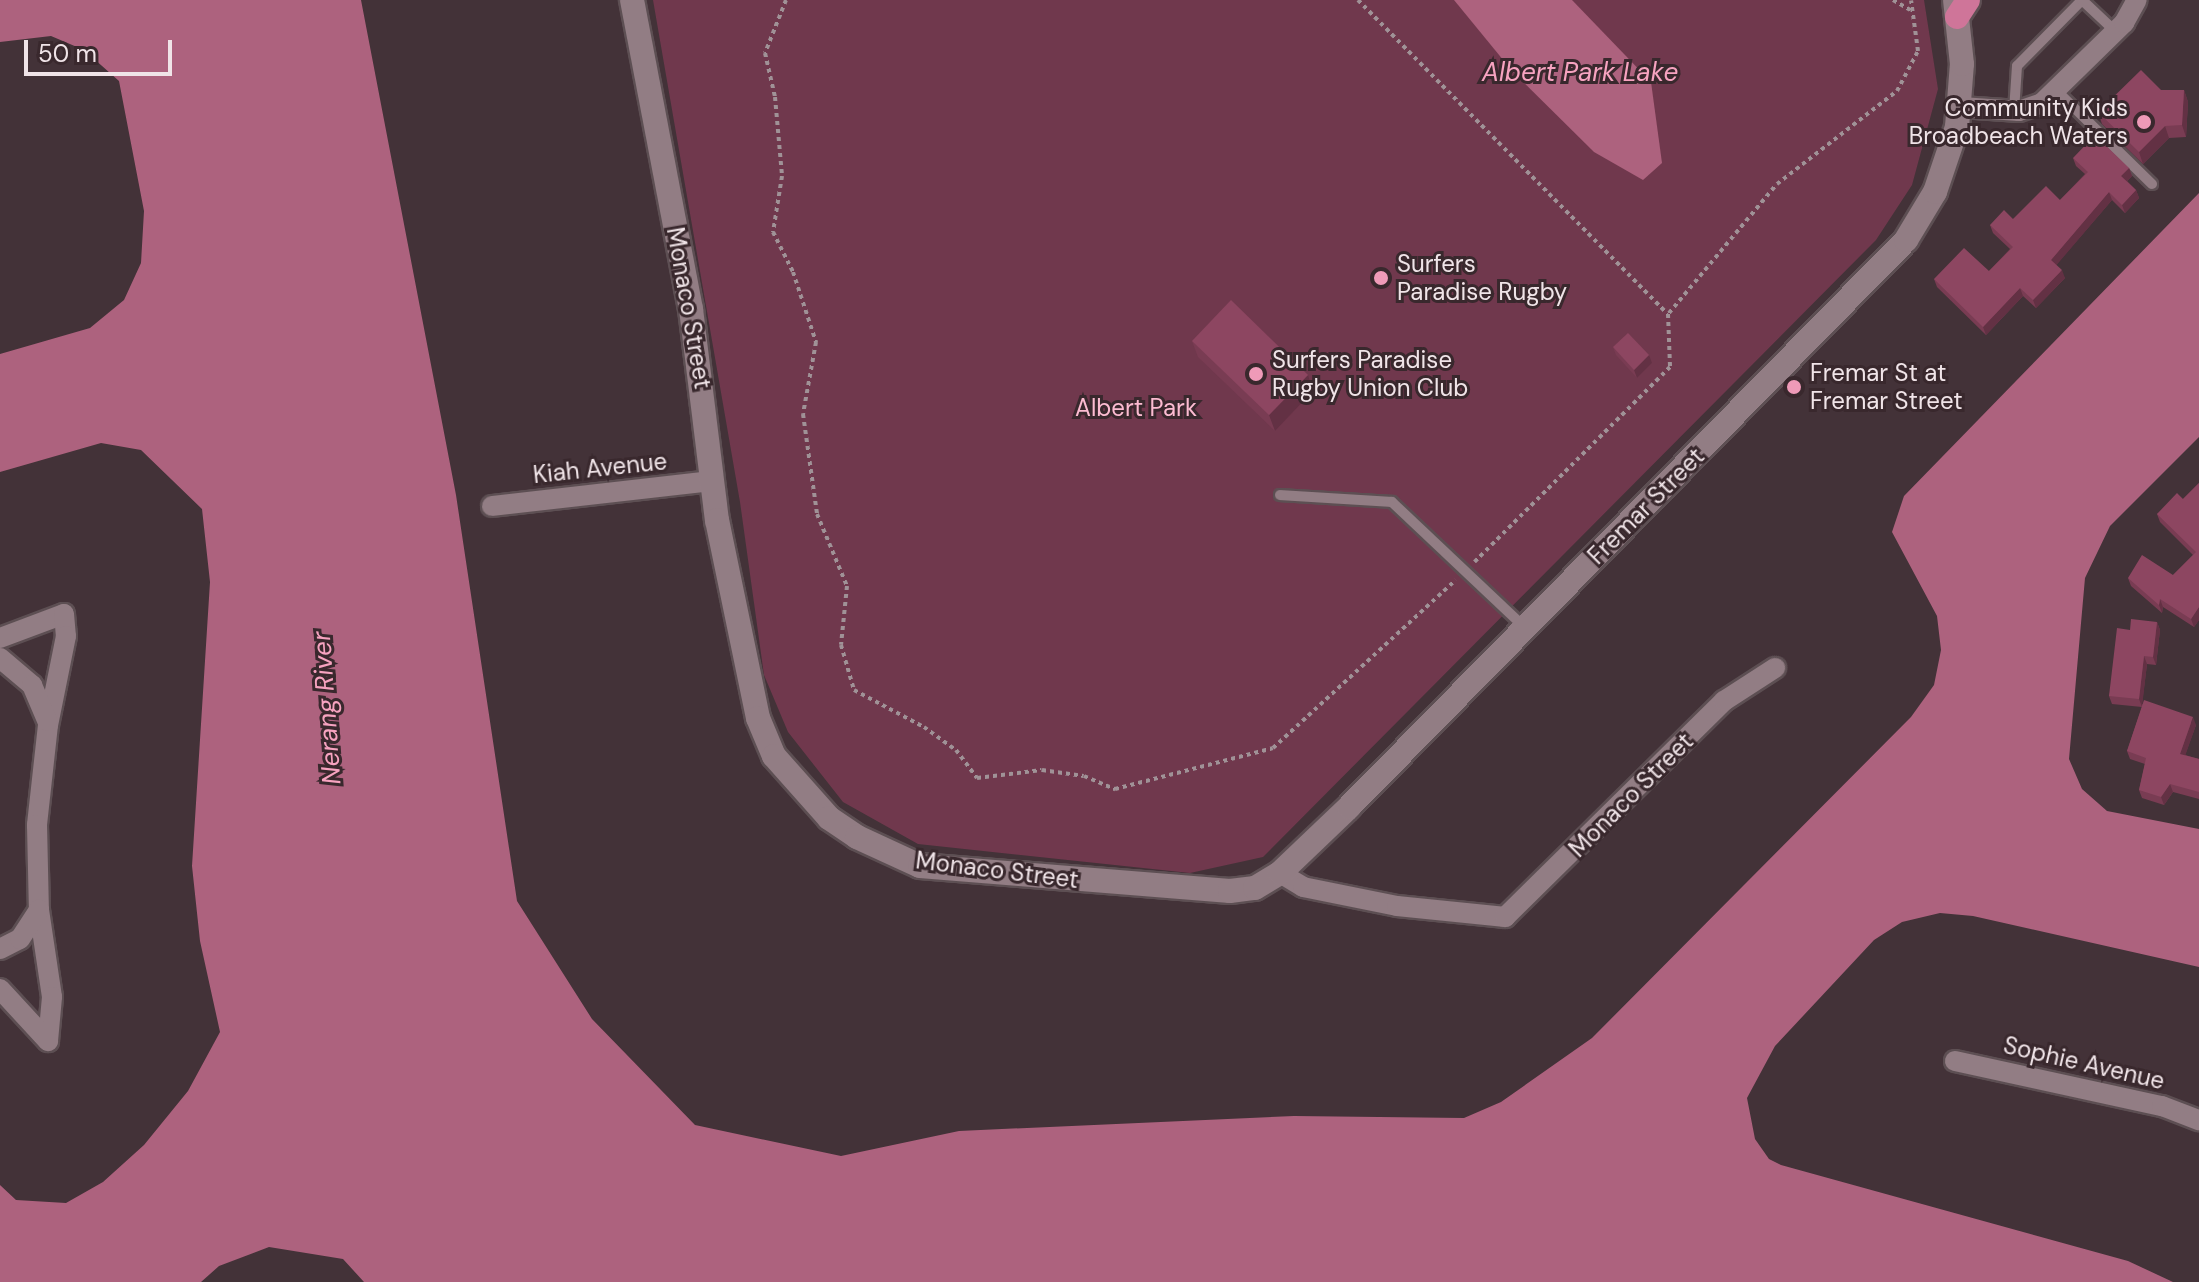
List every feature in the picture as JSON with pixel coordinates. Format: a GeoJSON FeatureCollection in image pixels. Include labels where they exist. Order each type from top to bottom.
{"type":"FeatureCollection","features":[{"type":"Feature","properties":{"kind":"street","name":"Monaco Street"},"geometry":{"type":"LineString","coordinates":[[632,0],[691,309],[713,481],[758,718],[774,756],[802,791],[857,837],[920,866],[995,875],[1230,891],[1255,888],[1280,873],[1303,887],[1382,903],[1505,917],[1724,701],[1775,668]]}},
{"type":"Feature","properties":{"kind":"street"},"geometry":{"type":"LineString","coordinates":[[1961,107],[2014,111],[2031,109],[2057,91],[2115,31],[2137,0]]}},
{"type":"Feature","properties":{"kind":"street","name":"Fremar Street"},"geometry":{"type":"LineString","coordinates":[[1280,873],[1893,256],[1935,192],[1961,107],[1960,6]]}},
{"type":"Feature","properties":{"kind":"street","name":"Kiah Avenue"},"geometry":{"type":"LineString","coordinates":[[492,506],[713,481]]}},
{"type":"Feature","properties":{"kind":"street"},"geometry":{"type":"LineString","coordinates":[[0,638],[64,614],[66,641],[48,725],[37,825],[39,910],[52,997],[48,1041],[0,989]]}},
{"type":"Feature","properties":{"kind":"street"},"geometry":{"type":"LineString","coordinates":[[0,658],[32,685],[48,725]]}},
{"type":"Feature","properties":{"kind":"street"},"geometry":{"type":"LineString","coordinates":[[0,949],[20,939],[39,910]]}},
{"type":"Feature","properties":{"kind":"street","name":"Sophie Avenue"},"geometry":{"type":"LineString","coordinates":[[1955,1061],[2162,1106],[2199,1120]]}},
{"type":"Feature","properties":{"kind":"lane"},"geometry":{"type":"LineString","coordinates":[[2014,111],[2017,66],[2082,0],[2115,31]]}},
{"type":"Feature","properties":{"kind":"lane"},"geometry":{"type":"LineString","coordinates":[[2057,91],[2152,184]]}},
{"type":"Feature","properties":{"kind":"lane"},"geometry":{"type":"LineString","coordinates":[[1280,495],[1392,502],[1525,628]]}},
{"type":"Feature","properties":{"kind":"path"},"geometry":{"type":"LineString","coordinates":[[786,0],[765,53],[775,97],[782,176],[773,232],[793,272],[816,342],[803,414],[817,514],[847,586],[841,645],[854,690],[924,727],[956,750],[977,778],[1042,770],[1084,776],[1115,789],[1273,748],[1465,571],[1670,367],[1668,314],[1777,184],[1897,91],[1918,51],[1911,0]]}},
{"type":"Feature","properties":{"kind":"path"},"geometry":{"type":"LineString","coordinates":[[1358,0],[1668,314]]}},
{"type":"Feature","properties":{"kind":"path"},"geometry":{"type":"LineString","coordinates":[[1893,0],[1913,11]]}},
{"type":"Feature","properties":{"kind":"green space","name":"Albert Park"},"geometry":{"type":"Polygon","coordinates":[[[653,0],[1924,0],[1938,89],[1912,185],[1876,240],[1263,857],[1190,873],[918,844],[843,802],[788,732],[764,675],[740,502],[653,0]]]}},
{"type":"Feature","properties":{"kind":"water","name":"Nerang River"},"geometry":{"type":"Polygon","coordinates":[[[0,0],[361,0],[456,495],[517,901],[592,1019],[695,1125],[841,1156],[959,1131],[1294,1116],[1464,1118],[1501,1102],[1592,1038],[1911,717],[1934,685],[1941,650],[1937,616],[1892,532],[1904,496],[2199,193],[2199,437],[2110,526],[2085,578],[2069,759],[2082,789],[2107,811],[2199,829],[2199,967],[1973,916],[1940,913],[1902,922],[1874,940],[1775,1046],[1747,1098],[1755,1139],[1769,1159],[1781,1165],[2128,1261],[2173,1282],[364,1282],[343,1259],[269,1247],[219,1266],[201,1282],[0,1282],[0,1185],[16,1200],[66,1203],[103,1182],[144,1145],[188,1091],[220,1032],[200,941],[192,866],[210,582],[202,509],[141,450],[101,443],[0,472],[0,354],[90,328],[124,300],[141,263],[144,211],[119,81],[84,50],[51,36],[0,42],[0,0]]]}},
{"type":"Feature","properties":{"kind":"water","name":"Albert Park Lake"},"geometry":{"type":"Polygon","coordinates":[[[1454,0],[1572,0],[1651,82],[1662,163],[1643,180],[1594,152],[1513,72],[1454,0]]]}},
{"type":"Feature","properties":{"kind":"building","name":"Community Kids Broadbeach Waters"},"geometry":{"type":"Polygon","coordinates":[[[2141,70],[2161,90],[2184,90],[2182,125],[2165,126],[2139,152],[2098,112],[2141,70]]]}},
{"type":"Feature","properties":{"kind":"building"},"geometry":{"type":"Polygon","coordinates":[[[2095,135],[2129,168],[2121,176],[2136,190],[2122,205],[2109,192],[2051,260],[2062,270],[2033,300],[2020,288],[1983,327],[1934,279],[1964,248],[1989,271],[2013,247],[1990,225],[2004,210],[2013,219],[2046,186],[2060,200],[2088,172],[2073,158],[2095,135]]]}},
{"type":"Feature","properties":{"kind":"building","name":"Surfers Paradise Rugby Union Club"},"geometry":{"type":"Polygon","coordinates":[[[1231,300],[1308,375],[1269,415],[1192,341],[1231,300]]]}},
{"type":"Feature","properties":{"kind":"building"},"geometry":{"type":"Polygon","coordinates":[[[1628,333],[1649,355],[1634,370],[1613,347],[1628,333]]]}},
{"type":"Feature","properties":{"kind":"building"},"geometry":{"type":"Polygon","coordinates":[[[2199,483],[2199,607],[2191,619],[2160,599],[2159,605],[2128,578],[2142,555],[2173,575],[2196,552],[2157,514],[2177,493],[2183,499],[2199,483]]]}},
{"type":"Feature","properties":{"kind":"building"},"geometry":{"type":"Polygon","coordinates":[[[2131,619],[2157,622],[2153,657],[2144,656],[2139,699],[2109,696],[2117,628],[2130,630],[2131,619]]]}},
{"type":"Feature","properties":{"kind":"building"},"geometry":{"type":"Polygon","coordinates":[[[2144,700],[2193,717],[2180,754],[2199,759],[2199,792],[2170,784],[2161,797],[2139,790],[2146,758],[2127,751],[2144,700]]]}},
{"type":"Feature","properties":{"kind":"place","name":"Community Kids Broadbeach Waters"},"geometry":{"type":"Point","coordinates":[2144,122]}},
{"type":"Feature","properties":{"kind":"place","name":"Surfers Paradise Rugby"},"geometry":{"type":"Point","coordinates":[1381,278]}},
{"type":"Feature","properties":{"kind":"place","name":"Surfers Paradise Rugby Union Club"},"geometry":{"type":"Point","coordinates":[1256,374]}},
{"type":"Feature","properties":{"kind":"place","name":"Fremar St at Fremar Street"},"geometry":{"type":"Point","coordinates":[1794,387]}}]}
